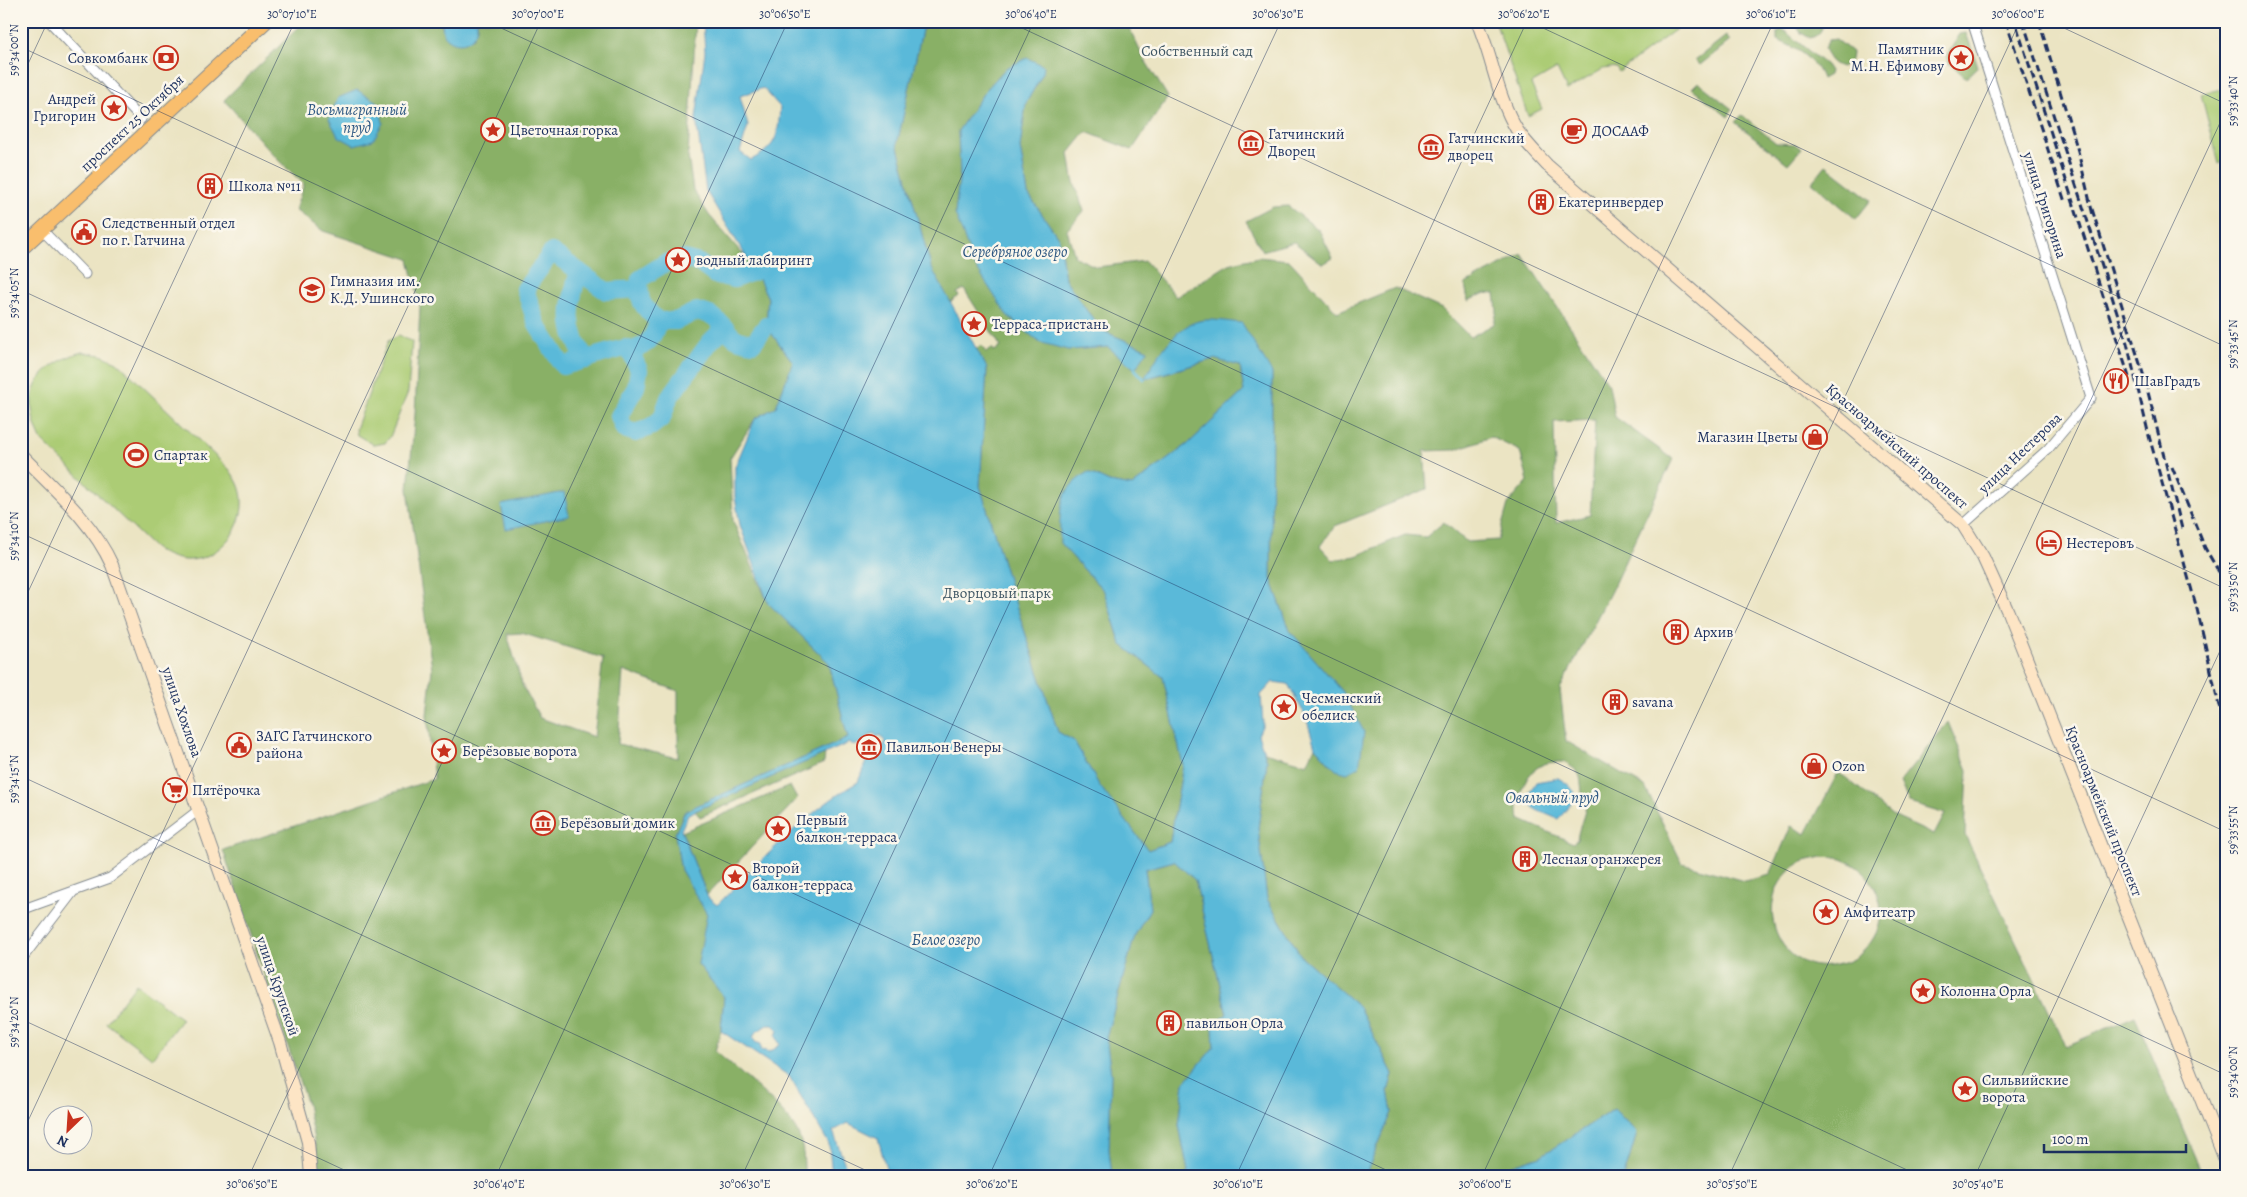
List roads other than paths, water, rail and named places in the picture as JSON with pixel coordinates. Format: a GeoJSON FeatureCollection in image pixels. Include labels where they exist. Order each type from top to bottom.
{"type":"FeatureCollection","features":[{"type":"Feature","properties":{"kind":"main road","name":"проспект 25 Октября"},"geometry":{"type":"LineString","coordinates":[[21,249],[266,21]]}},
{"type":"Feature","properties":{"kind":"main road","name":"Красноармейский проспект"},"geometry":{"type":"LineString","coordinates":[[1476,21],[1484,39],[1508,112],[1518,131],[1547,165],[1963,524],[1984,557],[2008,612],[2226,1162]]}},
{"type":"Feature","properties":{"kind":"main road","name":"улица Хохлова"},"geometry":{"type":"LineString","coordinates":[[21,455],[86,523],[106,550],[132,615],[200,809]]}},
{"type":"Feature","properties":{"kind":"main road","name":"улица Крупской"},"geometry":{"type":"LineString","coordinates":[[200,809],[280,1042],[308,1142],[311,1176]]}},
{"type":"Feature","properties":{"kind":"street"},"geometry":{"type":"LineString","coordinates":[[49,21],[141,119]]}},
{"type":"Feature","properties":{"kind":"street","name":"улица Григорина"},"geometry":{"type":"LineString","coordinates":[[1972,21],[2091,398]]}},
{"type":"Feature","properties":{"kind":"street"},"geometry":{"type":"LineString","coordinates":[[42,230],[85,274]]}},
{"type":"Feature","properties":{"kind":"street","name":"улица Нестерова"},"geometry":{"type":"LineString","coordinates":[[1963,524],[2048,449],[2091,398]]}},
{"type":"Feature","properties":{"kind":"street"},"geometry":{"type":"LineString","coordinates":[[21,910],[110,878],[200,809]]}},
{"type":"Feature","properties":{"kind":"street"},"geometry":{"type":"LineString","coordinates":[[21,960],[73,892]]}},
{"type":"Feature","properties":{"kind":"street"},"geometry":{"type":"LineString","coordinates":[[40,904],[51,909],[50,921]]}},
{"type":"Feature","properties":{"kind":"water"},"geometry":{"type":"Polygon","coordinates":[[[442,21],[477,21],[477,29],[474,35],[465,42],[454,42],[443,33],[442,21]]]}},
{"type":"Feature","properties":{"kind":"water","name":"Белое озеро"},"geometry":{"type":"Polygon","coordinates":[[[703,21],[924,21],[897,144],[931,267],[987,368],[980,486],[1012,593],[1058,732],[1074,741],[1099,785],[1148,850],[1170,842],[1183,765],[1163,677],[1121,644],[1104,591],[1060,543],[1062,502],[1071,486],[1088,472],[1109,482],[1132,486],[1188,444],[1244,391],[1240,366],[1214,359],[1144,379],[1167,345],[1190,324],[1209,320],[1242,323],[1272,373],[1271,579],[1290,631],[1343,692],[1364,732],[1359,767],[1347,773],[1336,770],[1315,747],[1306,717],[1288,684],[1273,682],[1261,695],[1263,724],[1258,735],[1267,761],[1258,828],[1267,899],[1301,956],[1359,1007],[1393,1074],[1388,1091],[1392,1112],[1365,1176],[1185,1176],[1188,1171],[1179,1125],[1184,1083],[1214,1047],[1213,1025],[1227,1014],[1195,880],[1174,861],[1145,869],[1150,909],[1135,935],[1106,1037],[1111,1074],[1109,1150],[1112,1176],[888,1176],[878,1138],[848,1123],[833,1131],[849,1176],[832,1176],[829,1144],[789,1076],[721,1031],[724,997],[698,964],[707,914],[681,870],[675,834],[685,811],[848,738],[829,663],[768,603],[740,525],[735,497],[735,467],[755,419],[776,407],[793,362],[766,326],[768,298],[755,271],[706,191],[696,118],[705,52],[703,21]],[[763,88],[740,96],[748,126],[740,152],[751,160],[772,145],[777,133],[780,107],[763,88]],[[874,733],[855,746],[849,743],[688,814],[681,830],[708,898],[717,905],[801,823],[838,794],[858,782],[867,759],[883,748],[882,746],[886,743],[880,735],[877,737],[874,733]],[[767,1025],[755,1033],[753,1038],[755,1042],[761,1044],[761,1050],[770,1052],[780,1045],[776,1036],[778,1030],[773,1025],[767,1025]]]}},
{"type":"Feature","properties":{"kind":"water","name":"Серебряное озеро"},"geometry":{"type":"Polygon","coordinates":[[[1027,58],[1044,66],[1043,73],[1026,103],[1020,148],[1028,194],[1059,239],[1065,279],[1087,311],[1103,331],[1148,350],[1135,369],[1108,347],[1068,350],[1039,342],[1007,315],[975,266],[955,214],[960,172],[958,131],[985,91],[1006,68],[1027,58]]]}},
{"type":"Feature","properties":{"kind":"water","name":"Восьмигранный пруд"},"geometry":{"type":"Polygon","coordinates":[[[357,90],[379,103],[383,123],[373,140],[354,145],[338,136],[329,119],[338,98],[357,90]]]}},
{"type":"Feature","properties":{"kind":"water"},"geometry":{"type":"Polygon","coordinates":[[[564,492],[569,516],[506,529],[501,505],[564,492]]]}},
{"type":"Feature","properties":{"kind":"water","name":"Овальный пруд"},"geometry":{"type":"Polygon","coordinates":[[[1558,778],[1571,788],[1574,797],[1558,819],[1534,809],[1528,801],[1529,793],[1536,782],[1558,778]]]}},
{"type":"Feature","properties":{"kind":"water"},"geometry":{"type":"Polygon","coordinates":[[[1614,1109],[1637,1133],[1624,1176],[1479,1176],[1541,1156],[1614,1109]]]}},
{"type":"Feature","properties":{"kind":"waterway"},"geometry":{"type":"LineString","coordinates":[[639,289],[606,291],[552,252],[525,289],[537,325],[563,366],[618,350],[626,348],[630,351],[642,346],[652,337],[658,321]]}},
{"type":"Feature","properties":{"kind":"waterway"},"geometry":{"type":"LineString","coordinates":[[755,271],[734,279],[715,275],[699,263],[684,259],[665,263],[640,279],[640,293],[642,303],[658,321],[676,321],[697,311],[713,317],[734,337],[753,343],[766,326]]}},
{"type":"Feature","properties":{"kind":"waterway"},"geometry":{"type":"LineString","coordinates":[[579,271],[573,295],[571,317],[575,338],[587,360]]}},
{"type":"Feature","properties":{"kind":"waterway"},"geometry":{"type":"LineString","coordinates":[[630,351],[639,370],[636,387],[619,416],[624,429],[636,433],[652,426],[662,418],[669,398],[710,342],[724,328]]}},
{"type":"Feature","properties":{"kind":"waterway"},"geometry":{"type":"LineString","coordinates":[[1135,369],[1144,379]]}},
{"type":"Feature","properties":{"kind":"railway"},"geometry":{"type":"LineString","coordinates":[[2006,21],[2065,202]]}},
{"type":"Feature","properties":{"kind":"railway"},"geometry":{"type":"LineString","coordinates":[[2023,21],[2127,343],[2149,436],[2197,609],[2226,737]]}},
{"type":"Feature","properties":{"kind":"railway"},"geometry":{"type":"LineString","coordinates":[[2039,21],[2078,151],[2093,215]]}},
{"type":"Feature","properties":{"kind":"railway"},"geometry":{"type":"LineString","coordinates":[[2017,27],[2129,377]]}},
{"type":"Feature","properties":{"kind":"railway"},"geometry":{"type":"LineString","coordinates":[[2092,209],[2145,380],[2182,529]]}},
{"type":"Feature","properties":{"kind":"railway"},"geometry":{"type":"LineString","coordinates":[[2172,467],[2205,548],[2226,584]]}},
{"type":"Feature","properties":{"kind":"place","name":"Совкомбанк"},"geometry":{"type":"Point","coordinates":[166,58]}},
{"type":"Feature","properties":{"kind":"place","name":"Памятник М.Н. Ефимову"},"geometry":{"type":"Point","coordinates":[1961,58]}},
{"type":"Feature","properties":{"kind":"place","name":"Андрей Григорин"},"geometry":{"type":"Point","coordinates":[114,108]}},
{"type":"Feature","properties":{"kind":"place","name":"Цветочная горка"},"geometry":{"type":"Point","coordinates":[493,130]}},
{"type":"Feature","properties":{"kind":"place","name":"ДОСААФ"},"geometry":{"type":"Point","coordinates":[1574,131]}},
{"type":"Feature","properties":{"kind":"place","name":"Гатчинский Дворец"},"geometry":{"type":"Point","coordinates":[1251,143]}},
{"type":"Feature","properties":{"kind":"place","name":"Гатчинский дворец"},"geometry":{"type":"Point","coordinates":[1431,147]}},
{"type":"Feature","properties":{"kind":"place","name":"Школа №11"},"geometry":{"type":"Point","coordinates":[210,186]}},
{"type":"Feature","properties":{"kind":"place","name":"Екатеринвердер"},"geometry":{"type":"Point","coordinates":[1541,202]}},
{"type":"Feature","properties":{"kind":"place","name":"Следственный отдел по г. Гатчина"},"geometry":{"type":"Point","coordinates":[84,232]}},
{"type":"Feature","properties":{"kind":"place","name":"водный лабиринт"},"geometry":{"type":"Point","coordinates":[678,260]}},
{"type":"Feature","properties":{"kind":"place","name":"Гимназия им. К.Д. Ушинского"},"geometry":{"type":"Point","coordinates":[312,290]}},
{"type":"Feature","properties":{"kind":"place","name":"Терраса-пристань"},"geometry":{"type":"Point","coordinates":[974,324]}},
{"type":"Feature","properties":{"kind":"place","name":"ШавГрадъ"},"geometry":{"type":"Point","coordinates":[2116,381]}},
{"type":"Feature","properties":{"kind":"place","name":"Магазин Цветы"},"geometry":{"type":"Point","coordinates":[1815,437]}},
{"type":"Feature","properties":{"kind":"place","name":"Спартак"},"geometry":{"type":"Point","coordinates":[136,455]}},
{"type":"Feature","properties":{"kind":"place","name":"Нестеровъ"},"geometry":{"type":"Point","coordinates":[2049,543]}},
{"type":"Feature","properties":{"kind":"place","name":"Архив"},"geometry":{"type":"Point","coordinates":[1676,632]}},
{"type":"Feature","properties":{"kind":"place","name":"savana"},"geometry":{"type":"Point","coordinates":[1615,702]}},
{"type":"Feature","properties":{"kind":"place","name":"Чесменский обелиск"},"geometry":{"type":"Point","coordinates":[1284,707]}},
{"type":"Feature","properties":{"kind":"place","name":"ЗАГС Гатчинского района"},"geometry":{"type":"Point","coordinates":[239,745]}},
{"type":"Feature","properties":{"kind":"place","name":"Павильон Венеры"},"geometry":{"type":"Point","coordinates":[869,747]}},
{"type":"Feature","properties":{"kind":"place","name":"Берёзовые ворота"},"geometry":{"type":"Point","coordinates":[444,751]}},
{"type":"Feature","properties":{"kind":"place","name":"Ozon"},"geometry":{"type":"Point","coordinates":[1814,766]}},
{"type":"Feature","properties":{"kind":"place","name":"Пятёрочка"},"geometry":{"type":"Point","coordinates":[175,790]}},
{"type":"Feature","properties":{"kind":"place","name":"Берёзовый домик"},"geometry":{"type":"Point","coordinates":[543,823]}},
{"type":"Feature","properties":{"kind":"place","name":"Первый балкон-терраса"},"geometry":{"type":"Point","coordinates":[778,829]}},
{"type":"Feature","properties":{"kind":"place","name":"Лесная оранжерея"},"geometry":{"type":"Point","coordinates":[1525,859]}},
{"type":"Feature","properties":{"kind":"place","name":"Второй балкон-терраса"},"geometry":{"type":"Point","coordinates":[735,877]}},
{"type":"Feature","properties":{"kind":"place","name":"Амфитеатр"},"geometry":{"type":"Point","coordinates":[1826,912]}},
{"type":"Feature","properties":{"kind":"place","name":"Колонна Орла"},"geometry":{"type":"Point","coordinates":[1923,991]}},
{"type":"Feature","properties":{"kind":"place","name":"павильон Орла"},"geometry":{"type":"Point","coordinates":[1169,1023]}},
{"type":"Feature","properties":{"kind":"place","name":"Сильвийские ворота"},"geometry":{"type":"Point","coordinates":[1965,1089]}},
{"type":"Feature","properties":{"kind":"park label","name":"Собственный сад"},"geometry":{"type":"Point","coordinates":[1197,51]}},
{"type":"Feature","properties":{"kind":"park label","name":"Дворцовый парк"},"geometry":{"type":"Point","coordinates":[997,593]}}]}
